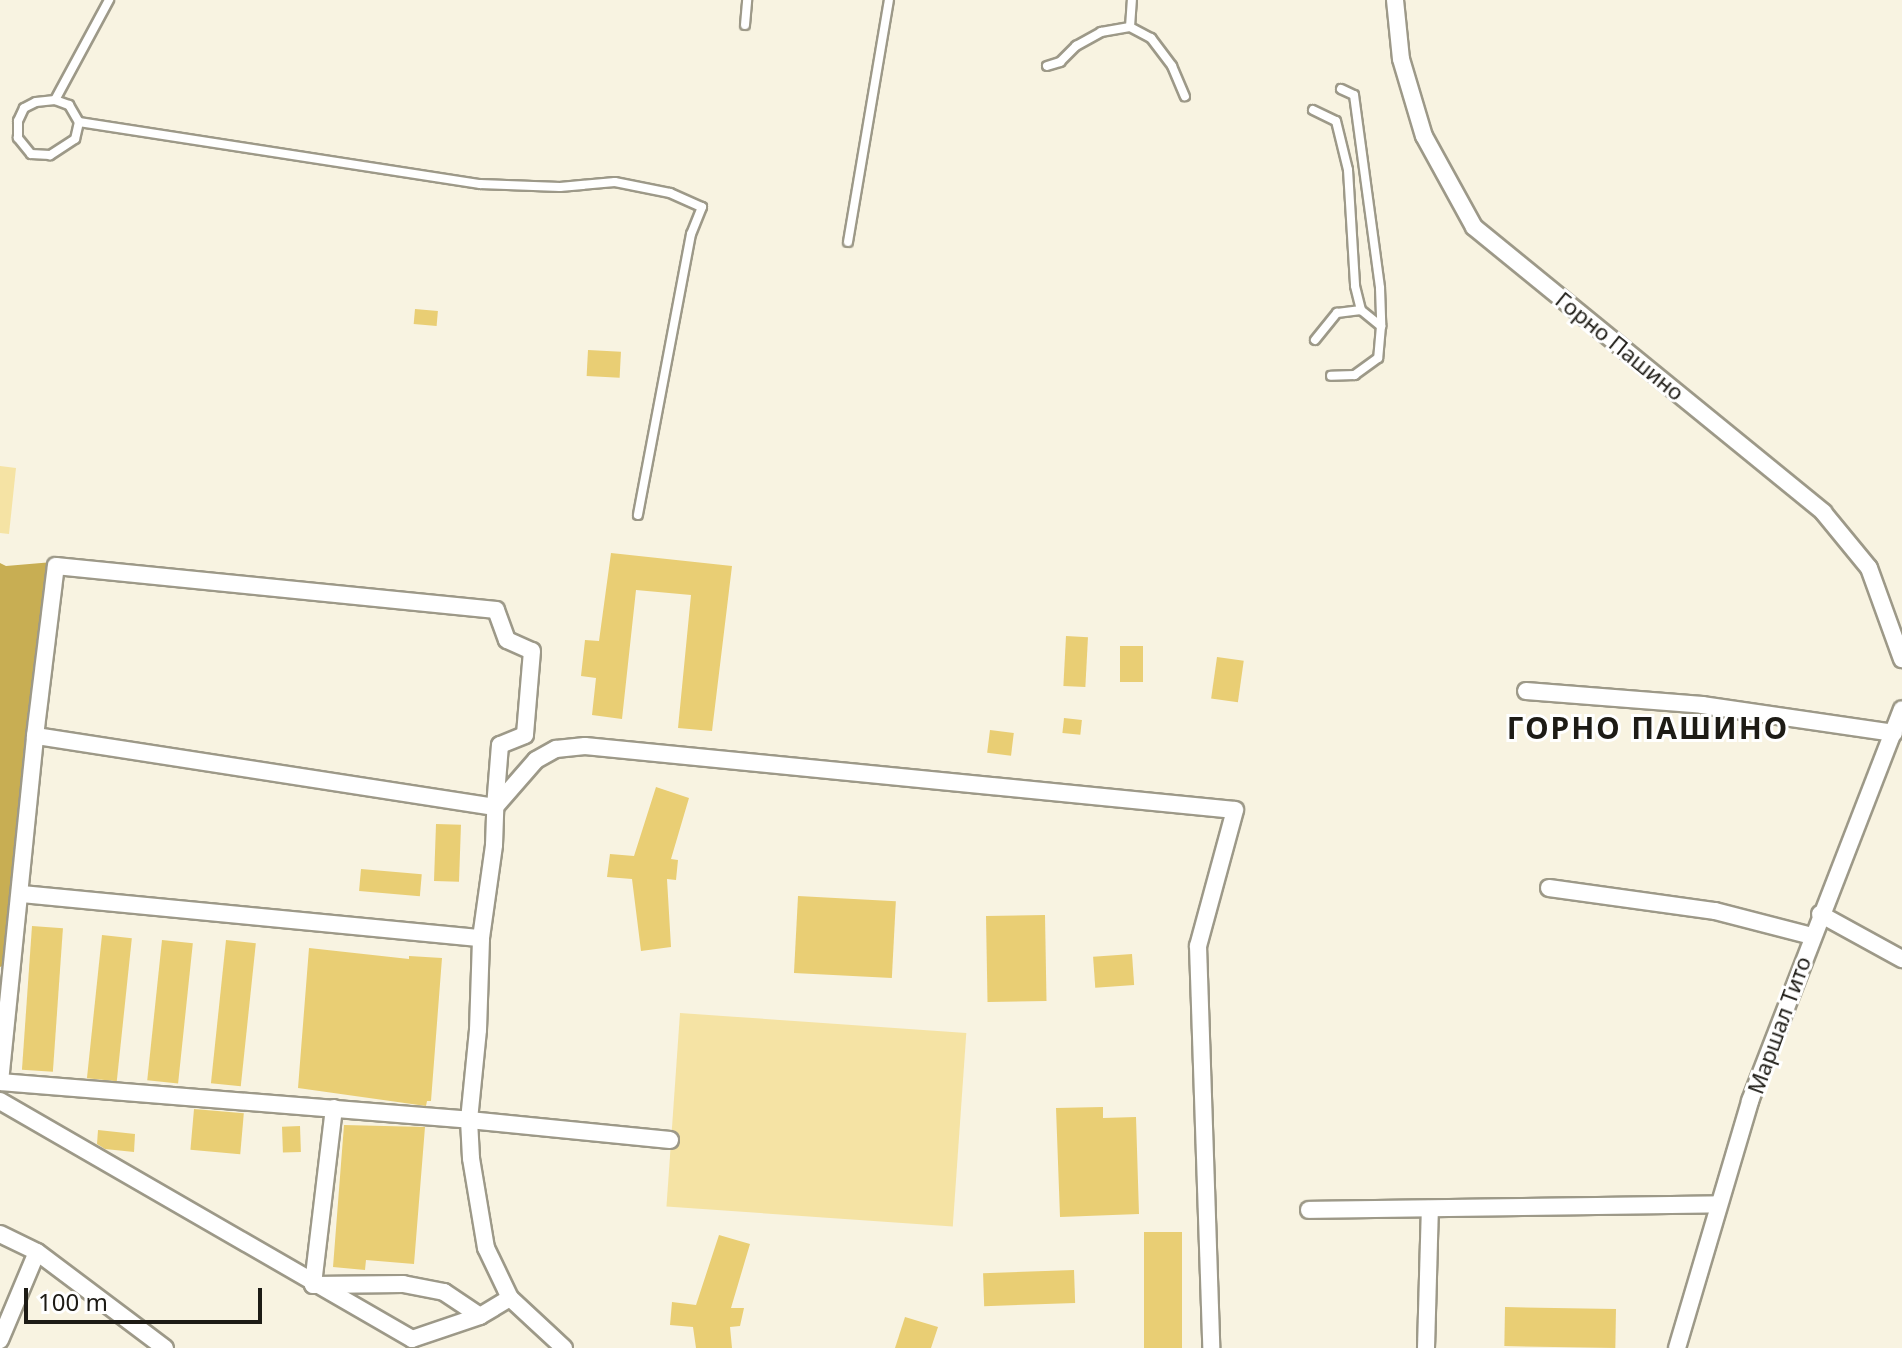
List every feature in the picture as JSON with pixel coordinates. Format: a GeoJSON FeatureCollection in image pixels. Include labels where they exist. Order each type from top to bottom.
{"type":"FeatureCollection","features":[{"type":"Feature","properties":{"kind":"street","name":"Горно Пашино"},"geometry":{"type":"LineString","coordinates":[[1395,0],[1401,59],[1424,136],[1474,227],[1823,512],[1869,568],[1902,659]]}},
{"type":"Feature","properties":{"kind":"street"},"geometry":{"type":"LineString","coordinates":[[564,1348],[510,1298],[486,1248],[471,1158],[469,1120],[478,1030],[481,938],[494,845],[500,745],[525,735],[532,651],[507,640],[496,610],[56,566],[35,736],[22,894],[0,1082],[334,1108],[469,1120],[670,1140]]}},
{"type":"Feature","properties":{"kind":"street"},"geometry":{"type":"LineString","coordinates":[[1526,691],[1702,705],[1894,733]]}},
{"type":"Feature","properties":{"kind":"street","name":"Маршал Тито"},"geometry":{"type":"LineString","coordinates":[[1677,1348],[1750,1101],[1902,709]]}},
{"type":"Feature","properties":{"kind":"street"},"geometry":{"type":"LineString","coordinates":[[35,736],[495,807]]}},
{"type":"Feature","properties":{"kind":"street"},"geometry":{"type":"LineString","coordinates":[[495,807],[536,760],[556,749],[585,746],[1235,810],[1198,946],[1211,1348]]}},
{"type":"Feature","properties":{"kind":"street"},"geometry":{"type":"LineString","coordinates":[[1549,888],[1715,911],[1812,936]]}},
{"type":"Feature","properties":{"kind":"street"},"geometry":{"type":"LineString","coordinates":[[22,894],[481,938]]}},
{"type":"Feature","properties":{"kind":"street"},"geometry":{"type":"LineString","coordinates":[[1820,914],[1902,959]]}},
{"type":"Feature","properties":{"kind":"street"},"geometry":{"type":"LineString","coordinates":[[0,1101],[313,1285],[412,1339],[480,1316],[510,1298]]}},
{"type":"Feature","properties":{"kind":"street"},"geometry":{"type":"LineString","coordinates":[[313,1285],[334,1108]]}},
{"type":"Feature","properties":{"kind":"street"},"geometry":{"type":"LineString","coordinates":[[1309,1210],[1718,1204]]}},
{"type":"Feature","properties":{"kind":"street"},"geometry":{"type":"LineString","coordinates":[[1426,1348],[1430,1209]]}},
{"type":"Feature","properties":{"kind":"street"},"geometry":{"type":"LineString","coordinates":[[0,1234],[37,1252],[165,1348]]}},
{"type":"Feature","properties":{"kind":"street"},"geometry":{"type":"LineString","coordinates":[[0,1340],[37,1252]]}},
{"type":"Feature","properties":{"kind":"street"},"geometry":{"type":"LineString","coordinates":[[313,1285],[403,1284],[444,1292],[480,1316]]}},
{"type":"Feature","properties":{"kind":"lane"},"geometry":{"type":"LineString","coordinates":[[55,100],[109,0]]}},
{"type":"Feature","properties":{"kind":"lane"},"geometry":{"type":"LineString","coordinates":[[745,25],[747,0]]}},
{"type":"Feature","properties":{"kind":"lane"},"geometry":{"type":"LineString","coordinates":[[848,242],[889,0]]}},
{"type":"Feature","properties":{"kind":"lane"},"geometry":{"type":"LineString","coordinates":[[1130,27],[1132,0]]}},
{"type":"Feature","properties":{"kind":"lane"},"geometry":{"type":"LineString","coordinates":[[1047,66],[1060,62],[1076,46],[1101,32],[1130,27],[1151,38],[1172,66],[1185,96]]}},
{"type":"Feature","properties":{"kind":"lane"},"geometry":{"type":"LineString","coordinates":[[1331,376],[1355,375],[1378,358],[1381,326],[1380,288],[1354,95],[1341,89]]}},
{"type":"Feature","properties":{"kind":"lane"},"geometry":{"type":"LineString","coordinates":[[55,100],[69,105],[79,122],[75,139],[64,149],[50,155],[31,154],[18,138],[18,121],[24,108],[36,102],[55,100]]}},
{"type":"Feature","properties":{"kind":"lane"},"geometry":{"type":"LineString","coordinates":[[1313,110],[1336,121],[1348,170],[1355,286],[1361,310],[1381,326]]}},
{"type":"Feature","properties":{"kind":"lane"},"geometry":{"type":"LineString","coordinates":[[79,122],[480,184],[560,187],[615,182],[670,193],[702,207],[691,234],[638,515]]}},
{"type":"Feature","properties":{"kind":"lane"},"geometry":{"type":"LineString","coordinates":[[1315,340],[1337,313],[1361,310]]}},
{"type":"Feature","properties":{"kind":"shaded area"},"geometry":{"type":"Polygon","coordinates":[[[0,466],[16,468],[9,534],[0,533],[0,466]]]}},
{"type":"Feature","properties":{"kind":"shaded area"},"geometry":{"type":"Polygon","coordinates":[[[53,562],[9,963],[0,967],[0,563],[6,566],[53,562]]]}},
{"type":"Feature","properties":{"kind":"shaded area"},"geometry":{"type":"Polygon","coordinates":[[[680,1013],[966,1033],[953,1227],[666,1207],[680,1013]]]}},
{"type":"Feature","properties":{"kind":"building"},"geometry":{"type":"Polygon","coordinates":[[[415,309],[438,311],[437,326],[414,324],[415,309]]]}},
{"type":"Feature","properties":{"kind":"building"},"geometry":{"type":"Polygon","coordinates":[[[588,350],[621,352],[620,378],[587,376],[588,350]]]}},
{"type":"Feature","properties":{"kind":"building"},"geometry":{"type":"Polygon","coordinates":[[[611,553],[732,566],[712,731],[678,728],[691,595],[636,590],[622,719],[592,715],[596,678],[581,676],[585,640],[599,641],[611,553]]]}},
{"type":"Feature","properties":{"kind":"building"},"geometry":{"type":"Polygon","coordinates":[[[1066,636],[1088,637],[1085,687],[1063,686],[1066,636]]]}},
{"type":"Feature","properties":{"kind":"building"},"geometry":{"type":"Polygon","coordinates":[[[1120,646],[1143,646],[1143,682],[1120,682],[1120,646]]]}},
{"type":"Feature","properties":{"kind":"building"},"geometry":{"type":"Polygon","coordinates":[[[1217,657],[1244,661],[1238,702],[1211,699],[1217,657]]]}},
{"type":"Feature","properties":{"kind":"building"},"geometry":{"type":"Polygon","coordinates":[[[1064,718],[1082,720],[1080,735],[1062,733],[1064,718]]]}},
{"type":"Feature","properties":{"kind":"building"},"geometry":{"type":"Polygon","coordinates":[[[990,730],[1014,733],[1011,756],[987,753],[990,730]]]}},
{"type":"Feature","properties":{"kind":"building"},"geometry":{"type":"Polygon","coordinates":[[[656,787],[689,798],[671,859],[678,860],[676,880],[667,879],[671,947],[641,951],[632,879],[607,877],[610,854],[634,856],[656,787]]]}},
{"type":"Feature","properties":{"kind":"building"},"geometry":{"type":"Polygon","coordinates":[[[436,824],[461,825],[459,882],[434,881],[436,824]]]}},
{"type":"Feature","properties":{"kind":"building"},"geometry":{"type":"Polygon","coordinates":[[[361,869],[422,874],[420,896],[359,891],[361,869]]]}},
{"type":"Feature","properties":{"kind":"building"},"geometry":{"type":"Polygon","coordinates":[[[798,896],[896,901],[892,978],[794,973],[798,896]]]}},
{"type":"Feature","properties":{"kind":"building"},"geometry":{"type":"Polygon","coordinates":[[[1045,915],[1047,1001],[988,1002],[986,916],[1045,915]]]}},
{"type":"Feature","properties":{"kind":"building"},"geometry":{"type":"Polygon","coordinates":[[[32,926],[63,928],[53,1072],[22,1070],[32,926]]]}},
{"type":"Feature","properties":{"kind":"building"},"geometry":{"type":"Polygon","coordinates":[[[102,935],[132,938],[117,1081],[87,1078],[102,935]]]}},
{"type":"Feature","properties":{"kind":"building"},"geometry":{"type":"Polygon","coordinates":[[[162,940],[193,943],[178,1083],[147,1080],[162,940]]]}},
{"type":"Feature","properties":{"kind":"building"},"geometry":{"type":"Polygon","coordinates":[[[226,940],[256,943],[241,1086],[211,1083],[226,940]]]}},
{"type":"Feature","properties":{"kind":"building"},"geometry":{"type":"Polygon","coordinates":[[[309,948],[409,959],[409,956],[442,958],[431,1101],[427,1101],[426,1106],[298,1088],[309,948]]]}},
{"type":"Feature","properties":{"kind":"building"},"geometry":{"type":"Polygon","coordinates":[[[1132,954],[1134,985],[1095,988],[1093,957],[1132,954]]]}},
{"type":"Feature","properties":{"kind":"building"},"geometry":{"type":"Polygon","coordinates":[[[1103,1107],[1103,1118],[1136,1117],[1139,1214],[1060,1217],[1056,1108],[1103,1107]]]}},
{"type":"Feature","properties":{"kind":"building"},"geometry":{"type":"Polygon","coordinates":[[[194,1109],[244,1113],[240,1154],[190,1150],[194,1109]]]}},
{"type":"Feature","properties":{"kind":"building"},"geometry":{"type":"Polygon","coordinates":[[[344,1125],[425,1127],[414,1264],[366,1260],[365,1270],[333,1267],[344,1125]]]}},
{"type":"Feature","properties":{"kind":"building"},"geometry":{"type":"Polygon","coordinates":[[[300,1126],[301,1152],[283,1153],[282,1127],[300,1126]]]}},
{"type":"Feature","properties":{"kind":"building"},"geometry":{"type":"Polygon","coordinates":[[[98,1130],[135,1134],[134,1152],[105,1149],[97,1144],[98,1130]]]}},
{"type":"Feature","properties":{"kind":"building"},"geometry":{"type":"Polygon","coordinates":[[[1144,1232],[1182,1232],[1182,1348],[1144,1348],[1144,1232]]]}},
{"type":"Feature","properties":{"kind":"building"},"geometry":{"type":"Polygon","coordinates":[[[719,1235],[750,1244],[731,1308],[744,1308],[740,1326],[730,1327],[732,1348],[696,1348],[693,1327],[670,1325],[672,1302],[696,1305],[719,1235]]]}},
{"type":"Feature","properties":{"kind":"building"},"geometry":{"type":"Polygon","coordinates":[[[1074,1270],[1075,1303],[984,1306],[983,1273],[1074,1270]]]}},
{"type":"Feature","properties":{"kind":"building"},"geometry":{"type":"Polygon","coordinates":[[[1505,1307],[1616,1309],[1615,1348],[1504,1346],[1505,1307]]]}},
{"type":"Feature","properties":{"kind":"building"},"geometry":{"type":"Polygon","coordinates":[[[905,1317],[938,1327],[931,1348],[895,1348],[905,1317]]]}},
{"type":"Feature","properties":{"kind":"district","name":"ГОРНО ПАШИНО"},"geometry":{"type":"Point","coordinates":[1648,728]}}]}
